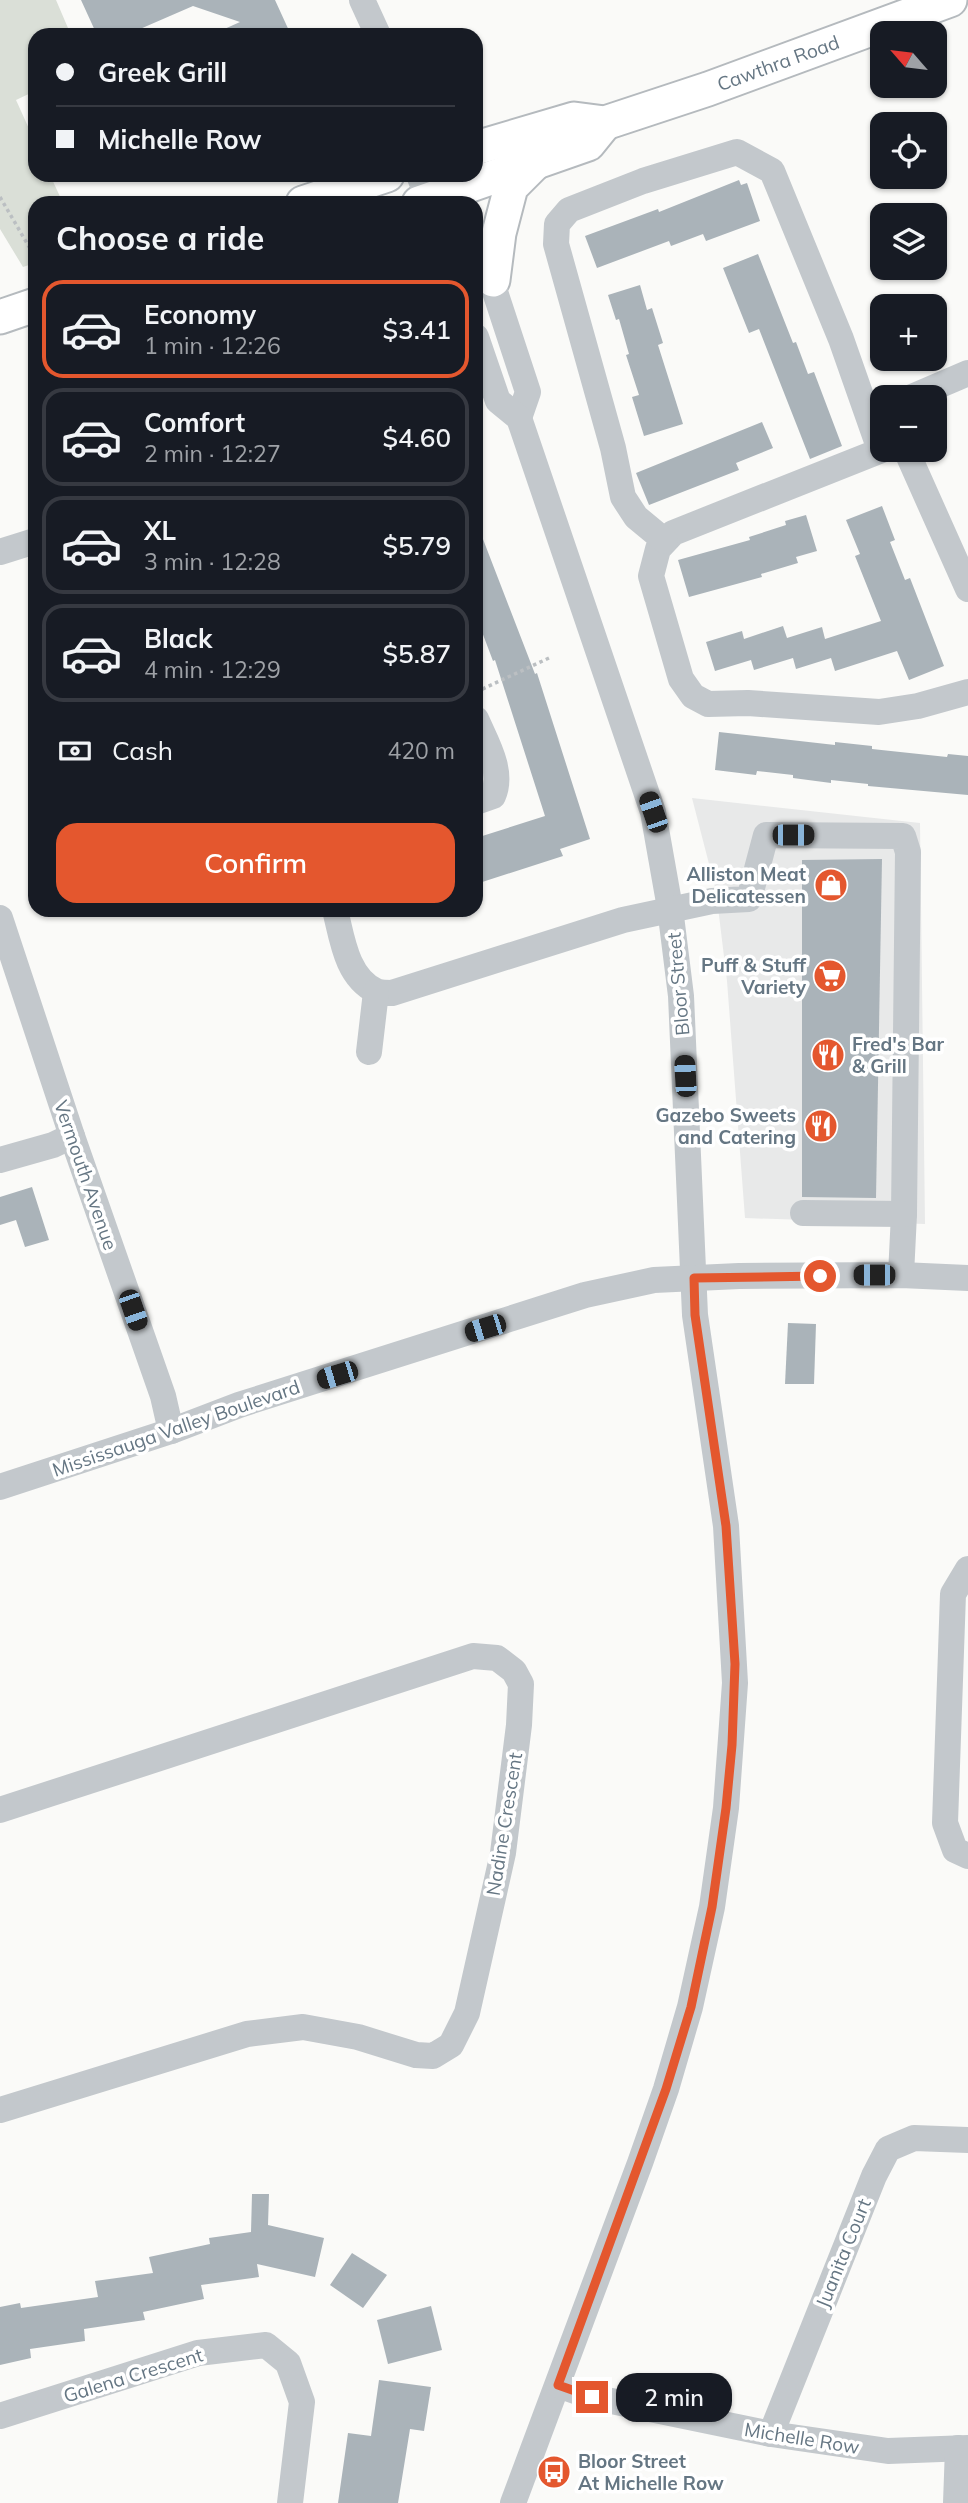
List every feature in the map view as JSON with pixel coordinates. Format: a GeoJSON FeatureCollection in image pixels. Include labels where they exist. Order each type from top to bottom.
{"type":"FeatureCollection","features":[{"type":"Feature","properties":{"kind":"main road","name":"Cawthra Road"},"geometry":{"type":"LineString","coordinates":[[483,146],[574,119],[605,123],[708,89],[950,0]]}},
{"type":"Feature","properties":{"kind":"main road","name":"Cawthra Road"},"geometry":{"type":"LineString","coordinates":[[483,181],[588,144],[605,123]]}},
{"type":"Feature","properties":{"kind":"main road"},"geometry":{"type":"LineString","coordinates":[[492,281],[499,233],[511,187],[534,164]]}},
{"type":"Feature","properties":{"kind":"main road"},"geometry":{"type":"LineString","coordinates":[[325,191],[360,182]]}},
{"type":"Feature","properties":{"kind":"main road","name":"Cawthra Road"},"geometry":{"type":"LineString","coordinates":[[424,195],[460,189],[481,182]]}},
{"type":"Feature","properties":{"kind":"main road"},"geometry":{"type":"LineString","coordinates":[[0,317],[28,307]]}},
{"type":"Feature","properties":{"kind":"street"},"geometry":{"type":"LineString","coordinates":[[362,0],[375,28]]}},
{"type":"Feature","properties":{"kind":"street"},"geometry":{"type":"LineString","coordinates":[[665,541],[636,517],[623,497],[613,448],[556,244],[557,224],[569,210],[643,181],[737,152],[772,171],[841,339],[870,419]]}},
{"type":"Feature","properties":{"kind":"street"},"geometry":{"type":"LineString","coordinates":[[483,255],[528,392],[519,418]]}},
{"type":"Feature","properties":{"kind":"street","name":"Bloor Street"},"geometry":{"type":"LineString","coordinates":[[483,357],[498,401],[519,418],[653,812],[670,908],[681,996],[695,1315],[726,1526],[735,1683],[726,1808],[712,1907],[691,2007],[666,2089],[513,2503]]}},
{"type":"Feature","properties":{"kind":"street"},"geometry":{"type":"LineString","coordinates":[[940,385],[968,373]]}},
{"type":"Feature","properties":{"kind":"street"},"geometry":{"type":"LineString","coordinates":[[870,454],[673,533],[658,549],[651,576],[681,679],[693,696],[708,704],[748,703],[879,712],[918,706],[968,692]]}},
{"type":"Feature","properties":{"kind":"street"},"geometry":{"type":"LineString","coordinates":[[911,462],[968,589]]}},
{"type":"Feature","properties":{"kind":"street"},"geometry":{"type":"LineString","coordinates":[[0,552],[28,543]]}},
{"type":"Feature","properties":{"kind":"street"},"geometry":{"type":"LineString","coordinates":[[483,736],[495,766],[498,786],[493,796],[483,800]]}},
{"type":"Feature","properties":{"kind":"street"},"geometry":{"type":"LineString","coordinates":[[337,917],[348,959],[358,977],[376,992],[392,993],[623,920],[712,901],[749,900],[766,835],[903,836],[908,852],[901,1275]]}},
{"type":"Feature","properties":{"kind":"street","name":"Vermouth Avenue"},"geometry":{"type":"LineString","coordinates":[[0,918],[72,1136],[163,1396],[171,1431]]}},
{"type":"Feature","properties":{"kind":"street"},"geometry":{"type":"LineString","coordinates":[[369,1052],[376,992]]}},
{"type":"Feature","properties":{"kind":"street"},"geometry":{"type":"LineString","coordinates":[[0,1160],[72,1136]]}},
{"type":"Feature","properties":{"kind":"street"},"geometry":{"type":"LineString","coordinates":[[803,1213],[904,1214]]}},
{"type":"Feature","properties":{"kind":"street","name":"Mississauga Valley Boulevard"},"geometry":{"type":"LineString","coordinates":[[0,1487],[171,1431],[239,1405],[585,1295],[654,1280],[901,1275],[968,1278]]}},
{"type":"Feature","properties":{"kind":"street"},"geometry":{"type":"LineString","coordinates":[[968,1569],[953,1594],[945,1823],[955,1850],[968,1856]]}},
{"type":"Feature","properties":{"kind":"street","name":"Nadine Crescent"},"geometry":{"type":"LineString","coordinates":[[0,1810],[473,1656],[497,1658],[514,1671],[521,1684],[519,1725],[503,1853],[467,2013],[452,2045],[433,2056],[416,2055],[358,2037],[303,2028],[247,2034],[0,2110]]}},
{"type":"Feature","properties":{"kind":"street","name":"Juanita Court"},"geometry":{"type":"LineString","coordinates":[[771,2434],[874,2176],[888,2149],[914,2138],[968,2140]]}},
{"type":"Feature","properties":{"kind":"street","name":"Galena Crescent"},"geometry":{"type":"LineString","coordinates":[[0,2416],[198,2353],[266,2345],[288,2362],[302,2402],[290,2503]]}},
{"type":"Feature","properties":{"kind":"street","name":"Michelle Row"},"geometry":{"type":"LineString","coordinates":[[558,2385],[592,2397],[771,2434],[888,2451],[963,2448]]}},
{"type":"Feature","properties":{"kind":"street"},"geometry":{"type":"LineString","coordinates":[[956,2503],[963,2448]]}},
{"type":"Feature","properties":{"kind":"path"},"geometry":{"type":"LineString","coordinates":[[0,197],[28,245]]}},
{"type":"Feature","properties":{"kind":"path"},"geometry":{"type":"LineString","coordinates":[[483,689],[549,658]]}},
{"type":"Feature","properties":{"kind":"shaded area"},"geometry":{"type":"Polygon","coordinates":[[[0,0],[56,0],[68,28],[28,28],[28,94],[16,100],[28,127],[28,182],[53,182],[60,196],[28,196],[28,265],[23,267],[0,229],[0,0]]]}},
{"type":"Feature","properties":{"kind":"shaded area"},"geometry":{"type":"Polygon","coordinates":[[[692,798],[920,823],[925,1224],[745,1218],[727,981],[716,891],[692,798]]]}},
{"type":"Feature","properties":{"kind":"building"},"geometry":{"type":"Polygon","coordinates":[[[81,0],[275,0],[288,28],[227,28],[240,22],[193,6],[142,28],[94,28],[81,0]]]}},
{"type":"Feature","properties":{"kind":"building"},"geometry":{"type":"Polygon","coordinates":[[[739,180],[741,185],[747,183],[760,221],[706,241],[703,234],[671,246],[669,241],[597,268],[585,236],[658,209],[659,212],[739,180]]]}},
{"type":"Feature","properties":{"kind":"building"},"geometry":{"type":"Polygon","coordinates":[[[758,254],[793,343],[796,342],[808,374],[814,372],[842,446],[810,459],[759,329],[749,333],[723,268],[758,254]]]}},
{"type":"Feature","properties":{"kind":"building"},"geometry":{"type":"Polygon","coordinates":[[[640,285],[647,310],[652,308],[663,343],[658,345],[683,424],[644,436],[632,397],[639,395],[626,355],[629,354],[619,319],[616,320],[608,295],[640,285]]]}},
{"type":"Feature","properties":{"kind":"building"},"geometry":{"type":"Polygon","coordinates":[[[762,422],[773,448],[736,463],[739,470],[649,505],[636,473],[762,422]]]}},
{"type":"Feature","properties":{"kind":"building"},"geometry":{"type":"Polygon","coordinates":[[[882,506],[895,540],[890,542],[905,580],[910,578],[944,666],[909,680],[897,651],[835,671],[831,658],[796,669],[793,658],[754,670],[751,660],[715,671],[706,642],[742,631],[744,639],[783,626],[787,638],[822,627],[825,639],[881,621],[855,556],[860,554],[846,520],[882,506]]]}},
{"type":"Feature","properties":{"kind":"building"},"geometry":{"type":"Polygon","coordinates":[[[806,515],[817,551],[796,557],[798,563],[761,574],[762,577],[689,597],[678,560],[750,540],[749,537],[786,525],[785,521],[806,515]]]}},
{"type":"Feature","properties":{"kind":"building"},"geometry":{"type":"Polygon","coordinates":[[[483,539],[535,674],[537,673],[590,839],[560,849],[563,856],[483,882],[483,836],[545,816],[495,660],[493,661],[483,635],[483,539]]]}},
{"type":"Feature","properties":{"kind":"building"},"geometry":{"type":"Polygon","coordinates":[[[719,732],[835,745],[835,742],[872,746],[872,749],[947,757],[948,754],[968,756],[968,795],[831,780],[831,783],[757,771],[756,775],[715,770],[719,732]]]}},
{"type":"Feature","properties":{"kind":"building"},"geometry":{"type":"Polygon","coordinates":[[[882,859],[876,1198],[802,1197],[802,860],[882,859]]]}},
{"type":"Feature","properties":{"kind":"building"},"geometry":{"type":"Polygon","coordinates":[[[32,1187],[49,1240],[25,1247],[16,1220],[0,1225],[0,1197],[32,1187]]]}},
{"type":"Feature","properties":{"kind":"building"},"geometry":{"type":"Polygon","coordinates":[[[788,1323],[816,1324],[814,1384],[785,1384],[788,1323]]]}},
{"type":"Feature","properties":{"kind":"building"},"geometry":{"type":"Polygon","coordinates":[[[252,2194],[269,2194],[268,2225],[324,2238],[315,2277],[257,2264],[259,2277],[201,2285],[204,2299],[143,2312],[145,2320],[84,2329],[85,2341],[30,2349],[31,2358],[0,2365],[0,2307],[20,2303],[21,2308],[98,2297],[95,2281],[153,2273],[149,2257],[210,2244],[209,2238],[251,2232],[252,2194]]]}},
{"type":"Feature","properties":{"kind":"building"},"geometry":{"type":"Polygon","coordinates":[[[352,2253],[387,2275],[363,2308],[330,2285],[352,2253]]]}},
{"type":"Feature","properties":{"kind":"building"},"geometry":{"type":"Polygon","coordinates":[[[431,2306],[442,2350],[388,2364],[377,2320],[431,2306]]]}},
{"type":"Feature","properties":{"kind":"building"},"geometry":{"type":"Polygon","coordinates":[[[379,2380],[431,2387],[424,2431],[410,2429],[398,2503],[338,2503],[348,2433],[371,2436],[379,2380]]]}},
{"type":"Feature","properties":{"kind":"place","name":"Alliston Meat Delicatessen"},"geometry":{"type":"Point","coordinates":[831,885]}},
{"type":"Feature","properties":{"kind":"place","name":"Puff & Stuff Variety"},"geometry":{"type":"Point","coordinates":[830,976]}},
{"type":"Feature","properties":{"kind":"place","name":"Fred's Bar & Grill"},"geometry":{"type":"Point","coordinates":[828,1055]}},
{"type":"Feature","properties":{"kind":"place","name":"Gazebo Sweets and Catering"},"geometry":{"type":"Point","coordinates":[821,1126]}},
{"type":"Feature","properties":{"kind":"place","name":"Bloor Street At Michelle Row"},"geometry":{"type":"Point","coordinates":[554,2472]}},
{"type":"Feature","properties":{"kind":"route"},"geometry":{"type":"LineString","coordinates":[[592,2397],[558,2385],[640,2163],[691,2007],[712,1907],[732,1745],[735,1664],[726,1526],[695,1315],[694,1278],[820,1276]]}}]}
